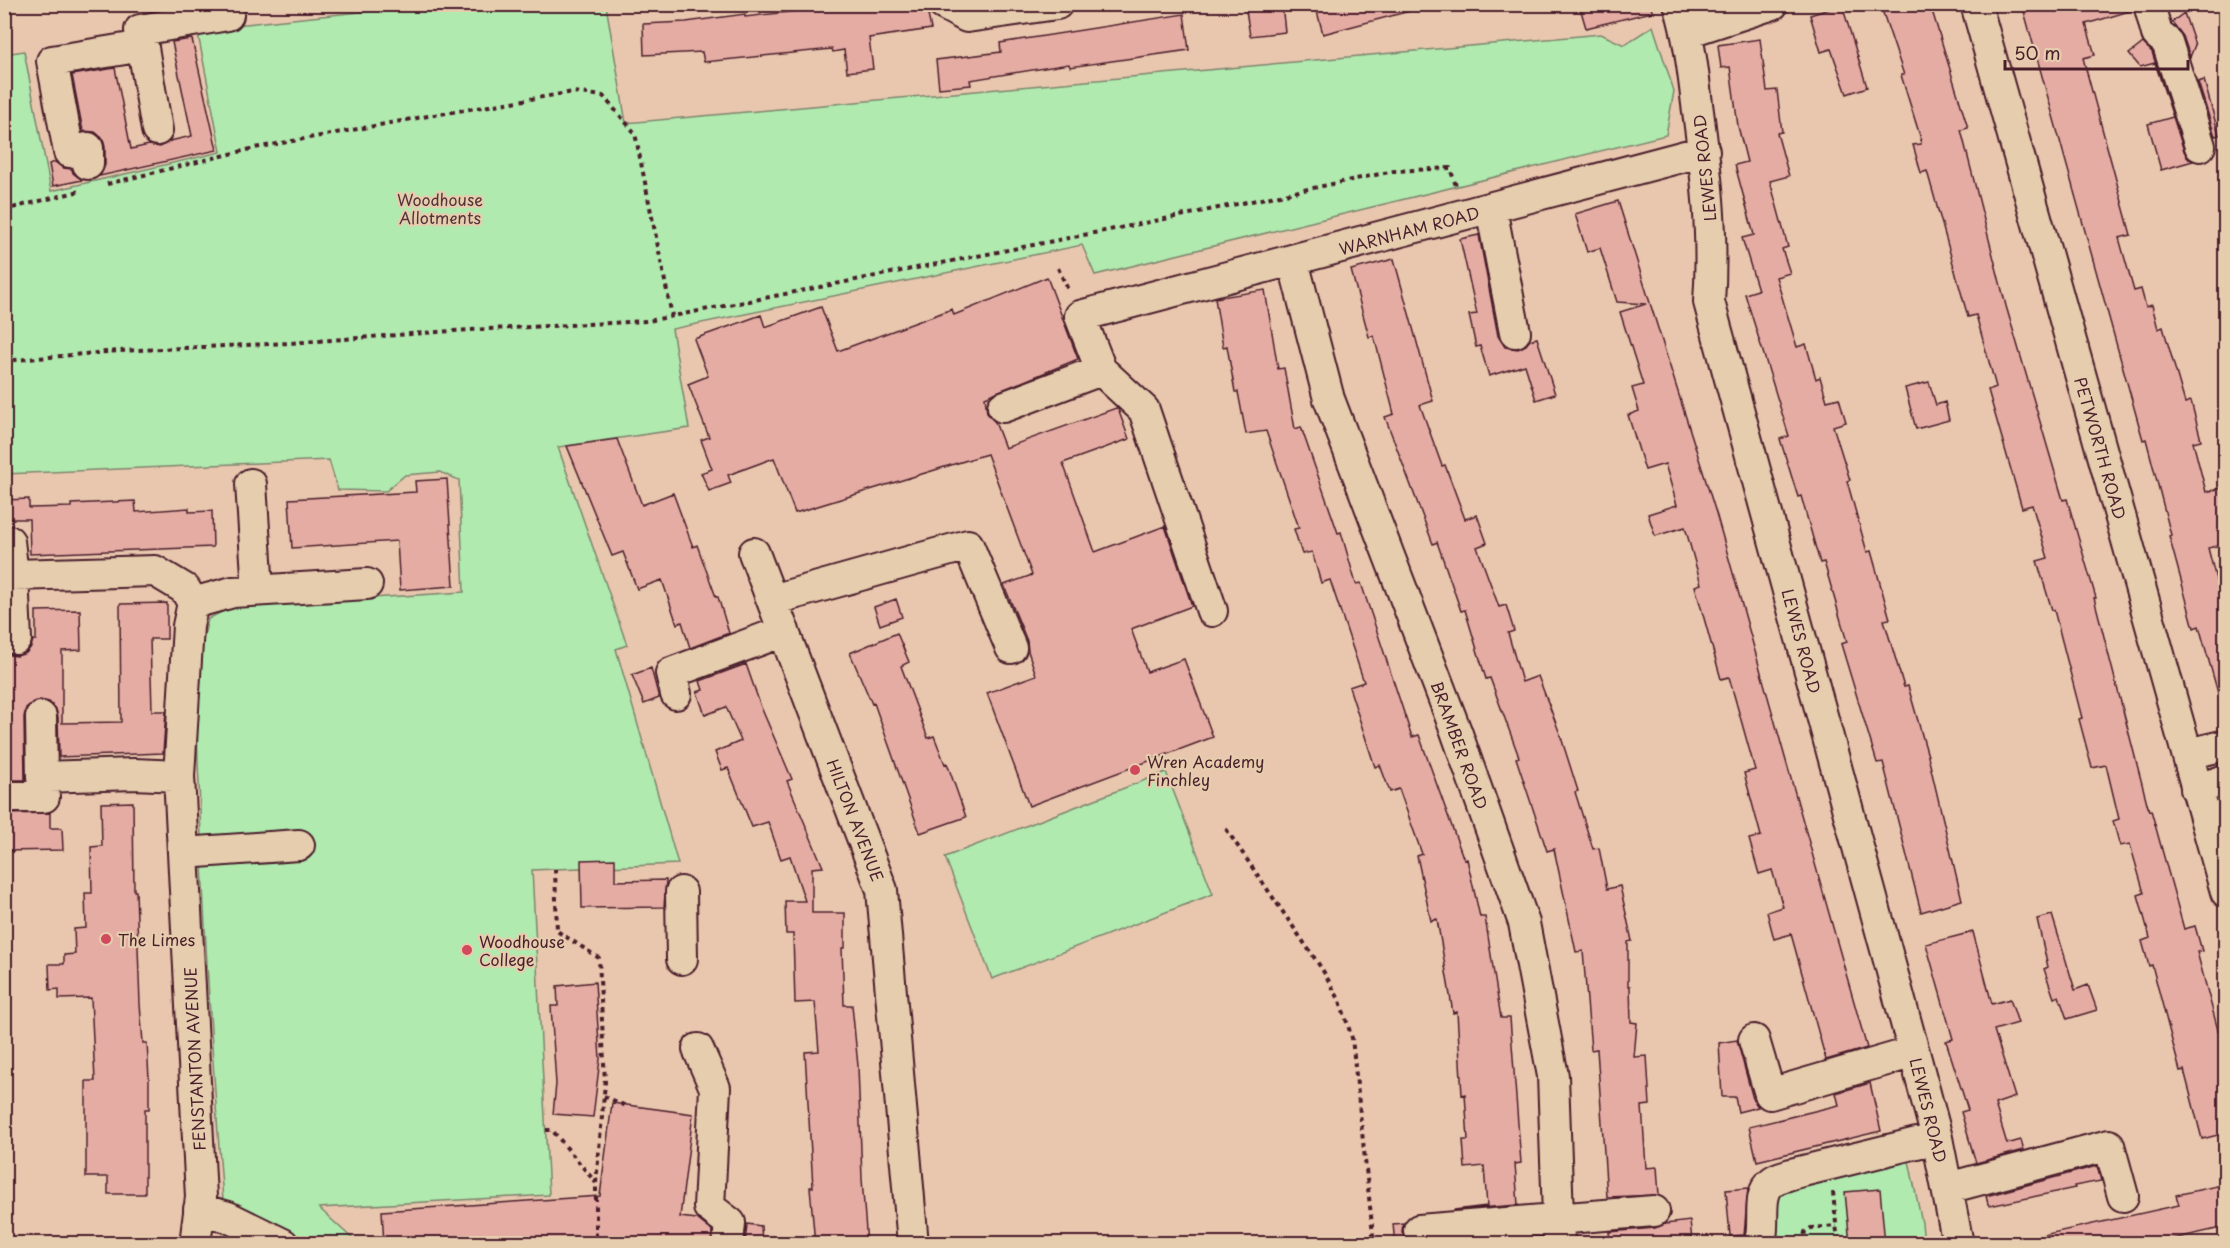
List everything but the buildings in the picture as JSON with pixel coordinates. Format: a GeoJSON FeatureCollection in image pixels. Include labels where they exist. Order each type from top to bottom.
{"type":"FeatureCollection","features":[{"type":"Feature","properties":{"kind":"street"},"geometry":{"type":"LineString","coordinates":[[157,130],[140,30],[228,15],[229,4]]}},
{"type":"Feature","properties":{"kind":"street"},"geometry":{"type":"LineString","coordinates":[[943,4],[967,17],[1057,4]]}},
{"type":"Feature","properties":{"kind":"street"},"geometry":{"type":"LineString","coordinates":[[1683,18],[1773,4]]}},
{"type":"Feature","properties":{"kind":"street","name":"PETWORTH ROAD"},"geometry":{"type":"LineString","coordinates":[[1976,4],[2226,892]]}},
{"type":"Feature","properties":{"kind":"street"},"geometry":{"type":"LineString","coordinates":[[2149,4],[2157,34],[2167,42],[2200,146]]}},
{"type":"Feature","properties":{"kind":"street","name":"LEWES ROAD"},"geometry":{"type":"LineString","coordinates":[[1683,18],[1704,151],[1711,265],[1708,302],[1937,1138],[1958,1244]]}},
{"type":"Feature","properties":{"kind":"street"},"geometry":{"type":"LineString","coordinates":[[91,180],[88,148],[69,152],[52,61],[143,46]]}},
{"type":"Feature","properties":{"kind":"street","name":"WARNHAM ROAD"},"geometry":{"type":"LineString","coordinates":[[1101,370],[1080,316],[1704,151]]}},
{"type":"Feature","properties":{"kind":"street"},"geometry":{"type":"LineString","coordinates":[[1491,208],[1515,332]]}},
{"type":"Feature","properties":{"kind":"street","name":"BRAMBER ROAD"},"geometry":{"type":"LineString","coordinates":[[1293,261],[1329,399],[1456,731],[1524,923],[1553,1076],[1558,1231]]}},
{"type":"Feature","properties":{"kind":"street"},"geometry":{"type":"LineString","coordinates":[[1003,407],[1101,370],[1144,410],[1212,611]]}},
{"type":"Feature","properties":{"kind":"street"},"geometry":{"type":"LineString","coordinates":[[251,484],[258,590]]}},
{"type":"Feature","properties":{"kind":"street"},"geometry":{"type":"LineString","coordinates":[[9,541],[14,575],[16,639]]}},
{"type":"Feature","properties":{"kind":"street"},"geometry":{"type":"LineString","coordinates":[[772,600],[968,545],[1011,648]]}},
{"type":"Feature","properties":{"kind":"street","name":"HILTON AVENUE"},"geometry":{"type":"LineString","coordinates":[[754,553],[882,890],[913,1244]]}},
{"type":"Feature","properties":{"kind":"street"},"geometry":{"type":"LineString","coordinates":[[14,575],[155,571],[189,596],[367,584]]}},
{"type":"Feature","properties":{"kind":"street","name":"FENSTANTON AVENUE"},"geometry":{"type":"LineString","coordinates":[[189,596],[179,776],[201,1197],[195,1244]]}},
{"type":"Feature","properties":{"kind":"street"},"geometry":{"type":"LineString","coordinates":[[676,694],[671,673],[784,631]]}},
{"type":"Feature","properties":{"kind":"street"},"geometry":{"type":"LineString","coordinates":[[4,797],[44,797],[41,717]]}},
{"type":"Feature","properties":{"kind":"street"},"geometry":{"type":"LineString","coordinates":[[2187,754],[2226,745]]}},
{"type":"Feature","properties":{"kind":"street"},"geometry":{"type":"LineString","coordinates":[[42,777],[134,774],[179,776]]}},
{"type":"Feature","properties":{"kind":"street"},"geometry":{"type":"LineString","coordinates":[[2196,789],[2226,780]]}},
{"type":"Feature","properties":{"kind":"street"},"geometry":{"type":"LineString","coordinates":[[183,853],[299,845]]}},
{"type":"Feature","properties":{"kind":"street"},"geometry":{"type":"LineString","coordinates":[[681,892],[682,959]]}},
{"type":"Feature","properties":{"kind":"street"},"geometry":{"type":"LineString","coordinates":[[1754,1040],[1770,1094],[1914,1052]]}},
{"type":"Feature","properties":{"kind":"street"},"geometry":{"type":"LineString","coordinates":[[698,1049],[715,1088],[708,1207],[730,1223],[728,1244]]}},
{"type":"Feature","properties":{"kind":"street"},"geometry":{"type":"LineString","coordinates":[[1759,1244],[1764,1233],[1763,1195],[1773,1181],[1791,1174],[1937,1138]]}},
{"type":"Feature","properties":{"kind":"street"},"geometry":{"type":"LineString","coordinates":[[1948,1188],[2109,1145],[2122,1196]]}},
{"type":"Feature","properties":{"kind":"street"},"geometry":{"type":"LineString","coordinates":[[200,1209],[228,1216],[283,1244]]}},
{"type":"Feature","properties":{"kind":"street"},"geometry":{"type":"LineString","coordinates":[[1419,1230],[1558,1231],[1654,1211]]}},
{"type":"Feature","properties":{"kind":"path"},"geometry":{"type":"LineString","coordinates":[[4,210],[91,180],[255,148],[573,92],[603,96],[635,133],[672,316]]}},
{"type":"Feature","properties":{"kind":"path"},"geometry":{"type":"LineString","coordinates":[[4,361],[118,351],[648,321],[1185,215],[1394,171],[1450,168],[1456,187]]}},
{"type":"Feature","properties":{"kind":"path"},"geometry":{"type":"LineString","coordinates":[[1226,829],[1322,969],[1340,1001],[1352,1038],[1374,1244]]}},
{"type":"Feature","properties":{"kind":"path"},"geometry":{"type":"LineString","coordinates":[[555,869],[557,931],[599,958],[604,1096],[596,1183],[596,1244]]}},
{"type":"Feature","properties":{"kind":"path"},"geometry":{"type":"LineString","coordinates":[[598,1071],[604,1072]]}},
{"type":"Feature","properties":{"kind":"path"},"geometry":{"type":"LineString","coordinates":[[604,1096],[626,1106]]}},
{"type":"Feature","properties":{"kind":"path"},"geometry":{"type":"LineString","coordinates":[[546,1130],[552,1130],[596,1183]]}},
{"type":"Feature","properties":{"kind":"path"},"geometry":{"type":"LineString","coordinates":[[1831,1164],[1838,1244]]}},
{"type":"Feature","properties":{"kind":"path"},"geometry":{"type":"LineString","coordinates":[[1803,1244],[1805,1233],[1811,1228],[1837,1226]]}},
{"type":"Feature","properties":{"kind":"green space","name":"Woodhouse Allotments"},"geometry":{"type":"Polygon","coordinates":[[[428,5],[606,5],[626,123],[1601,34],[1624,45],[1653,26],[1674,91],[1666,135],[1095,275],[1082,245],[672,329],[689,428],[558,447],[627,645],[616,649],[678,864],[532,870],[549,1195],[319,1208],[357,1243],[289,1243],[223,1200],[206,956],[198,761],[197,689],[208,619],[231,607],[464,592],[459,480],[440,472],[405,475],[386,491],[338,490],[329,460],[5,474],[5,54],[24,51],[51,191],[221,152],[197,29],[428,5]]]}},
{"type":"Feature","properties":{"kind":"green space"},"geometry":{"type":"Polygon","coordinates":[[[1166,772],[1213,894],[992,979],[945,857],[1166,772]]]}},
{"type":"Feature","properties":{"kind":"green space"},"geometry":{"type":"Polygon","coordinates":[[[1908,1156],[1924,1243],[1768,1244],[1775,1190],[1908,1156]]]}},
{"type":"Feature","properties":{"kind":"place","name":"Wren Academy Finchley"},"geometry":{"type":"Point","coordinates":[1135,770]}},
{"type":"Feature","properties":{"kind":"place","name":"The Limes"},"geometry":{"type":"Point","coordinates":[106,939]}},
{"type":"Feature","properties":{"kind":"place","name":"Woodhouse College"},"geometry":{"type":"Point","coordinates":[467,950]}}]}
